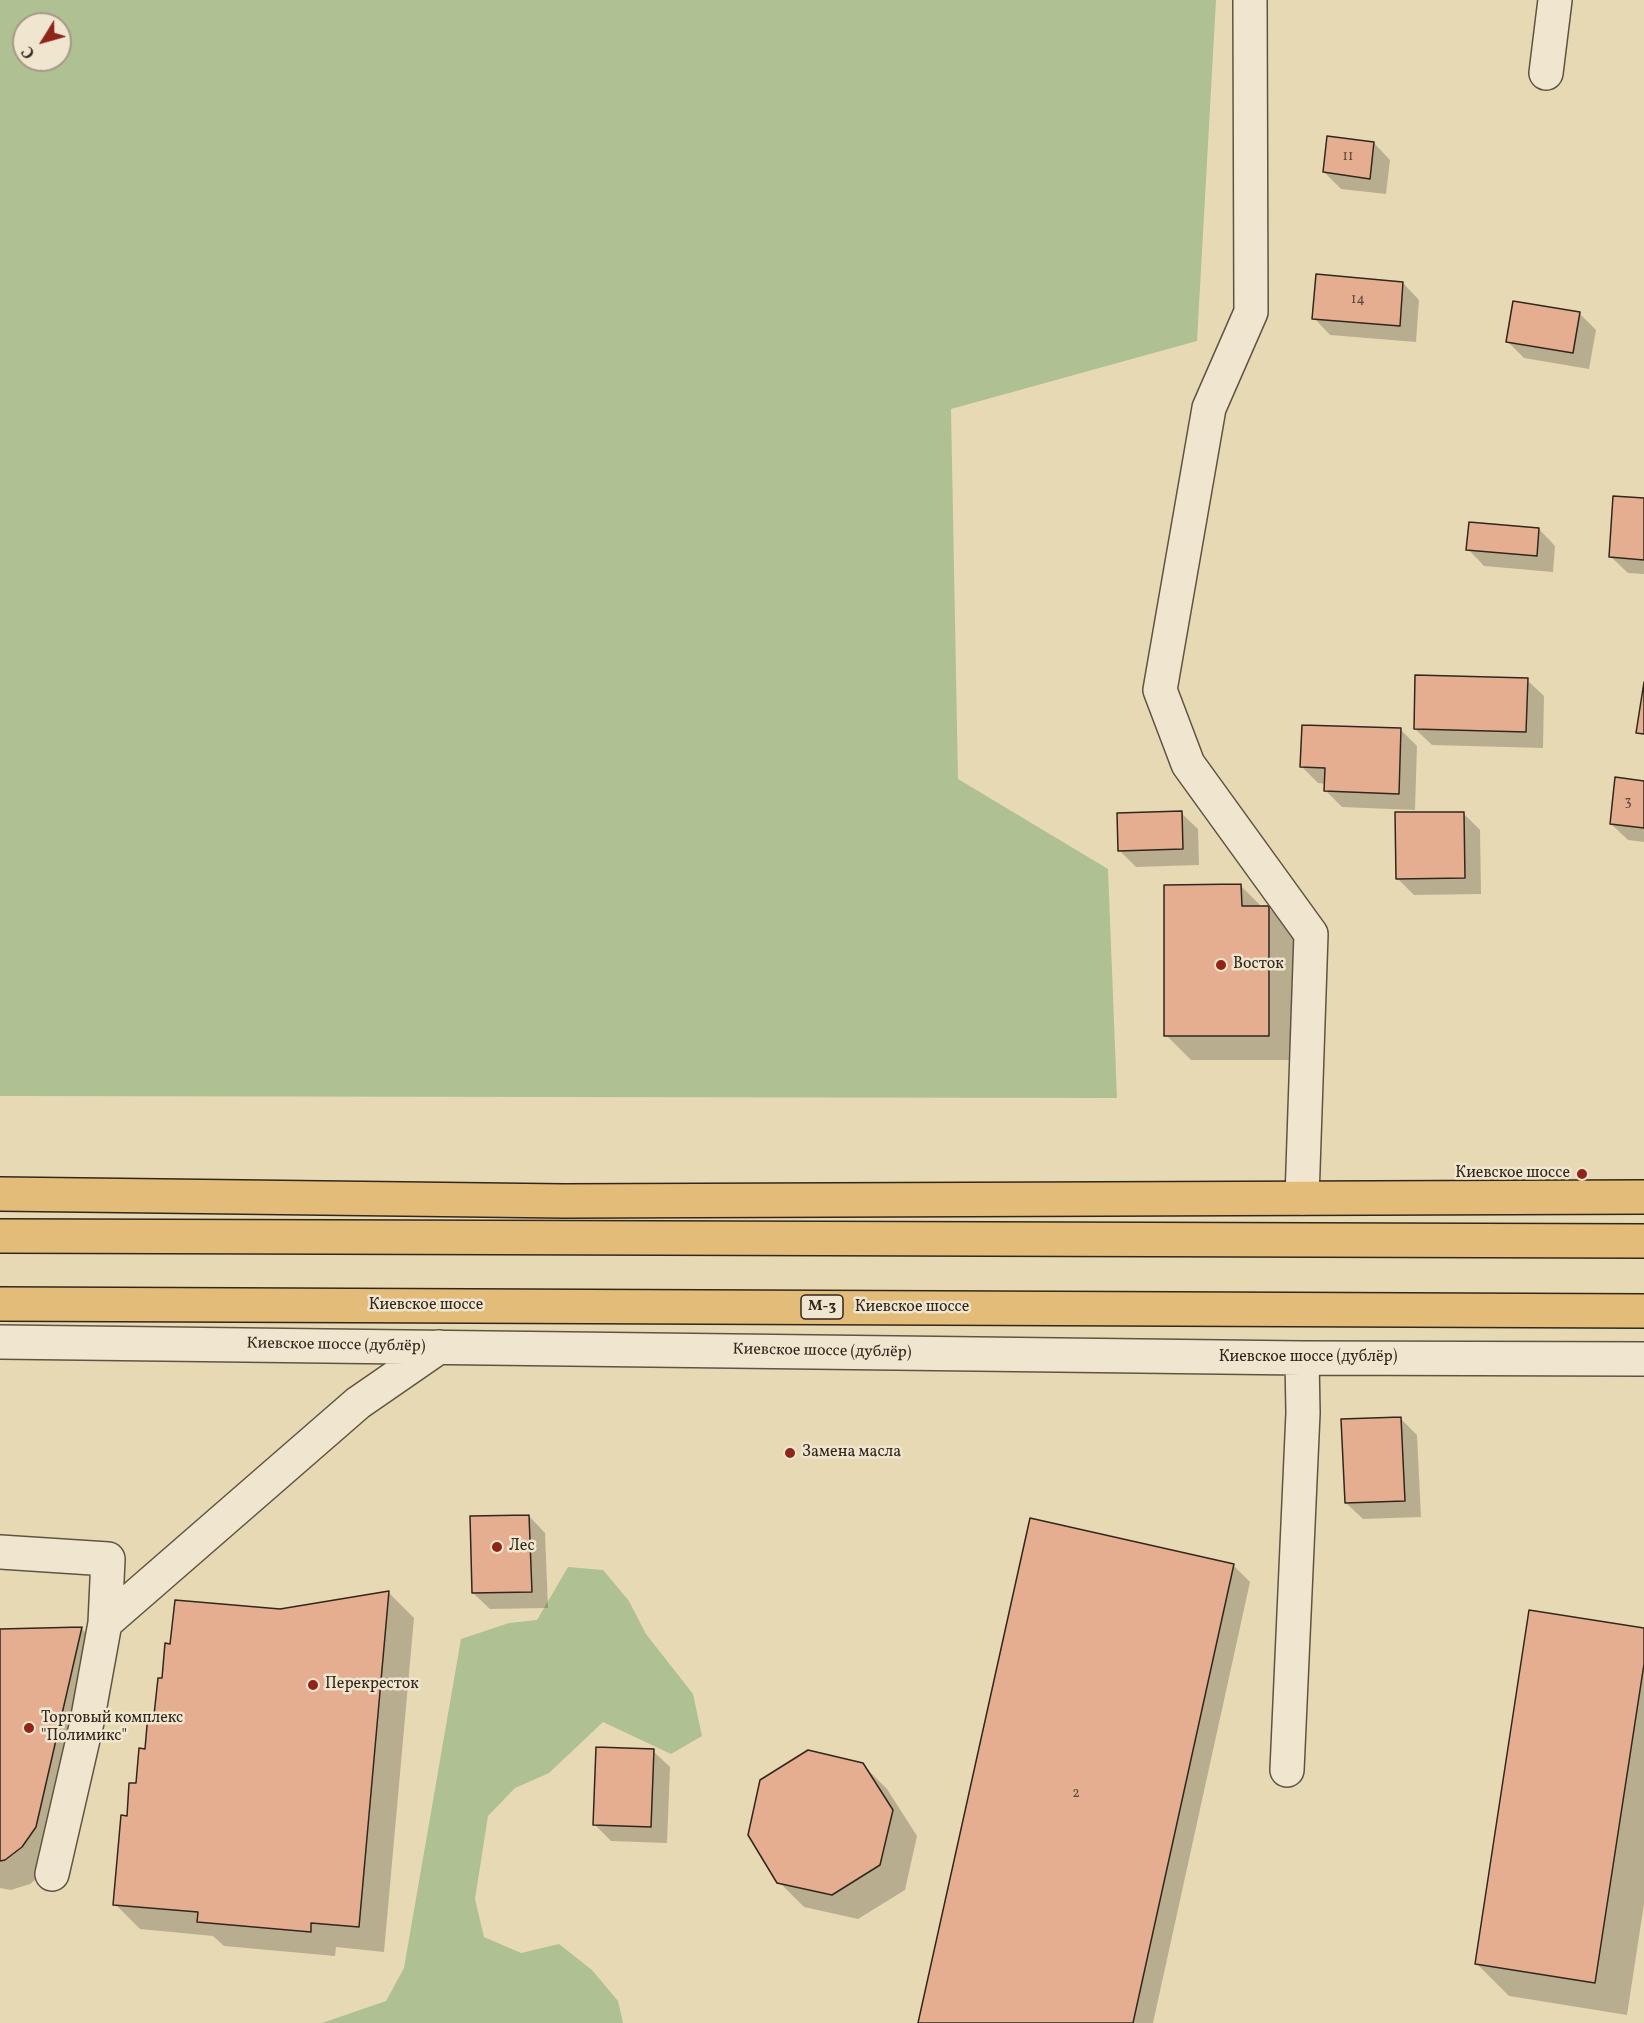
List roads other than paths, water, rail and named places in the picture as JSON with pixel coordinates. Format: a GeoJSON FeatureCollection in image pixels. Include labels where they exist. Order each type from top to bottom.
{"type":"FeatureCollection","features":[{"type":"Feature","properties":{"kind":"main road"},"geometry":{"type":"LineString","coordinates":[[0,1194],[564,1201],[1644,1197]]}},
{"type":"Feature","properties":{"kind":"main road"},"geometry":{"type":"LineString","coordinates":[[0,1236],[1644,1241]]}},
{"type":"Feature","properties":{"kind":"main road","name":"Киевское шоссе"},"geometry":{"type":"LineString","coordinates":[[0,1304],[1644,1311]]}},
{"type":"Feature","properties":{"kind":"street"},"geometry":{"type":"LineString","coordinates":[[1251,0],[1251,312],[1209,408],[1160,690],[1188,764],[1311,934],[1302,1198]]}},
{"type":"Feature","properties":{"kind":"street"},"geometry":{"type":"LineString","coordinates":[[1546,73],[1555,0]]}},
{"type":"Feature","properties":{"kind":"street","name":"Киевское шоссе (дублёр)"},"geometry":{"type":"LineString","coordinates":[[0,1342],[1302,1358],[1644,1359]]}},
{"type":"Feature","properties":{"kind":"street"},"geometry":{"type":"LineString","coordinates":[[105,1623],[358,1403],[439,1347]]}},
{"type":"Feature","properties":{"kind":"street"},"geometry":{"type":"LineString","coordinates":[[1287,1770],[1303,1413],[1302,1358]]}},
{"type":"Feature","properties":{"kind":"street"},"geometry":{"type":"LineString","coordinates":[[0,1552],[108,1559],[105,1623],[87,1722],[52,1874]]}},
{"type":"Feature","properties":{"kind":"place","name":"Восток"},"geometry":{"type":"Point","coordinates":[1221,965]}},
{"type":"Feature","properties":{"kind":"place","name":"Киевское шоссе"},"geometry":{"type":"Point","coordinates":[1582,1174]}},
{"type":"Feature","properties":{"kind":"place","name":"Замена масла"},"geometry":{"type":"Point","coordinates":[790,1453]}},
{"type":"Feature","properties":{"kind":"place","name":"Лес"},"geometry":{"type":"Point","coordinates":[497,1547]}},
{"type":"Feature","properties":{"kind":"place","name":"Перекресток"},"geometry":{"type":"Point","coordinates":[313,1685]}},
{"type":"Feature","properties":{"kind":"place","name":"Торговый комплекс \"Полимикс\""},"geometry":{"type":"Point","coordinates":[29,1728]}}]}
